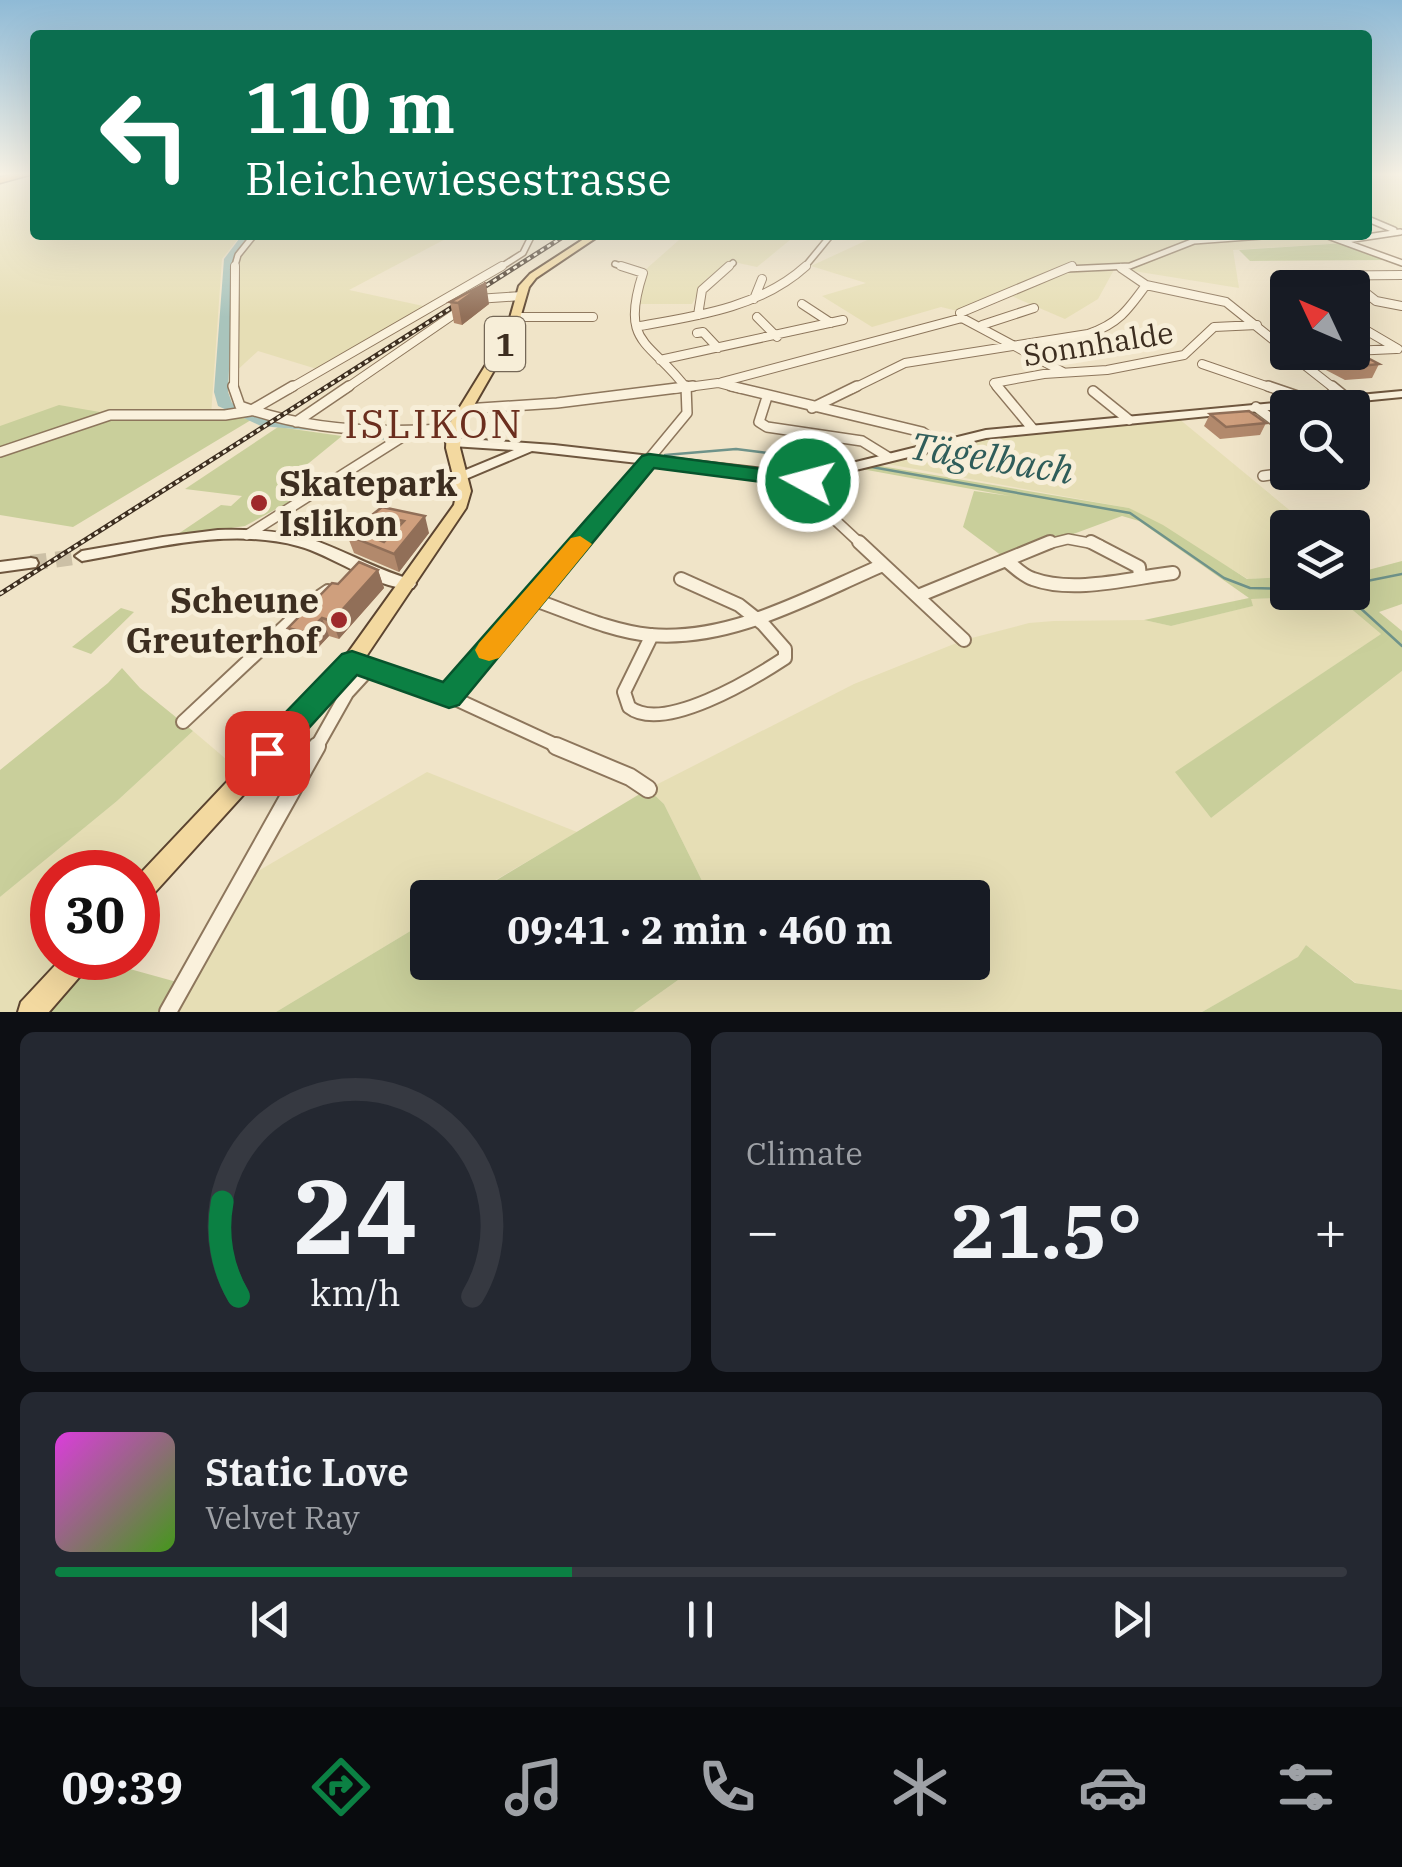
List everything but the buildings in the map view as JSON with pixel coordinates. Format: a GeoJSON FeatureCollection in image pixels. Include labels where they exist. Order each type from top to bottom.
{"type":"FeatureCollection","features":[{"type":"Feature","properties":{"kind":"main road","name":"1"},"geometry":{"type":"LineString","coordinates":[[453,435],[507,340],[532,276],[588,240]]}},
{"type":"Feature","properties":{"kind":"main road"},"geometry":{"type":"LineString","coordinates":[[160,871],[361,665],[408,584],[459,509],[464,492],[453,435]]}},
{"type":"Feature","properties":{"kind":"main road"},"geometry":{"type":"LineString","coordinates":[[31,1012],[59,980]]}},
{"type":"Feature","properties":{"kind":"street"},"geometry":{"type":"LineString","coordinates":[[1376,222],[1401,232]]}},
{"type":"Feature","properties":{"kind":"street"},"geometry":{"type":"LineString","coordinates":[[1372,236],[1401,232]]}},
{"type":"Feature","properties":{"kind":"street"},"geometry":{"type":"LineString","coordinates":[[242,413],[236,401],[232,358],[235,261],[250,240]]}},
{"type":"Feature","properties":{"kind":"street"},"geometry":{"type":"LineString","coordinates":[[242,413],[516,258],[525,250],[527,240]]}},
{"type":"Feature","properties":{"kind":"street"},"geometry":{"type":"LineString","coordinates":[[640,326],[698,316],[754,299],[793,280],[826,240]]}},
{"type":"Feature","properties":{"kind":"street"},"geometry":{"type":"LineString","coordinates":[[960,313],[1072,266],[1120,267],[1160,257],[1194,240]]}},
{"type":"Feature","properties":{"kind":"street"},"geometry":{"type":"LineString","coordinates":[[1339,240],[1402,263]]}},
{"type":"Feature","properties":{"kind":"street"},"geometry":{"type":"LineString","coordinates":[[1342,241],[1349,240]]}},
{"type":"Feature","properties":{"kind":"street"},"geometry":{"type":"LineString","coordinates":[[698,316],[698,298],[705,284],[733,263]]}},
{"type":"Feature","properties":{"kind":"street"},"geometry":{"type":"LineString","coordinates":[[449,696],[687,412],[687,387],[637,336],[640,326],[634,306],[642,272],[615,264]]}},
{"type":"Feature","properties":{"kind":"street"},"geometry":{"type":"LineString","coordinates":[[1120,267],[1146,285],[1226,302],[1270,336]]}},
{"type":"Feature","properties":{"kind":"street"},"geometry":{"type":"LineString","coordinates":[[1370,276],[1402,276]]}},
{"type":"Feature","properties":{"kind":"street"},"geometry":{"type":"LineString","coordinates":[[754,299],[762,279]]}},
{"type":"Feature","properties":{"kind":"street"},"geometry":{"type":"LineString","coordinates":[[812,408],[905,363],[1088,334],[1111,326],[1146,285]]}},
{"type":"Feature","properties":{"kind":"street"},"geometry":{"type":"LineString","coordinates":[[296,422],[481,296],[521,296]]}},
{"type":"Feature","properties":{"kind":"street"},"geometry":{"type":"LineString","coordinates":[[1370,296],[1402,306]]}},
{"type":"Feature","properties":{"kind":"street"},"geometry":{"type":"LineString","coordinates":[[802,304],[831,324]]}},
{"type":"Feature","properties":{"kind":"street"},"geometry":{"type":"LineString","coordinates":[[982,325],[1034,308]]}},
{"type":"Feature","properties":{"kind":"street"},"geometry":{"type":"LineString","coordinates":[[516,318],[592,317]]}},
{"type":"Feature","properties":{"kind":"street"},"geometry":{"type":"LineString","coordinates":[[757,318],[777,337]]}},
{"type":"Feature","properties":{"kind":"street"},"geometry":{"type":"LineString","coordinates":[[465,408],[556,403],[718,383],[953,318],[982,325],[1063,372]]}},
{"type":"Feature","properties":{"kind":"street"},"geometry":{"type":"LineString","coordinates":[[660,360],[843,320]]}},
{"type":"Feature","properties":{"kind":"street","name":"Sonnhalde"},"geometry":{"type":"LineString","coordinates":[[1032,428],[994,384],[1063,372],[1107,370],[1184,354],[1214,326],[1257,325]]}},
{"type":"Feature","properties":{"kind":"street"},"geometry":{"type":"LineString","coordinates":[[696,333],[704,332],[718,348]]}},
{"type":"Feature","properties":{"kind":"street"},"geometry":{"type":"LineString","coordinates":[[1370,332],[1400,349]]}},
{"type":"Feature","properties":{"kind":"street"},"geometry":{"type":"LineString","coordinates":[[1370,350],[1400,349]]}},
{"type":"Feature","properties":{"kind":"street"},"geometry":{"type":"LineString","coordinates":[[1202,364],[1279,390]]}},
{"type":"Feature","properties":{"kind":"street"},"geometry":{"type":"LineString","coordinates":[[1311,370],[1337,390]]}},
{"type":"Feature","properties":{"kind":"street"},"geometry":{"type":"LineString","coordinates":[[718,383],[922,432],[938,444]]}},
{"type":"Feature","properties":{"kind":"street"},"geometry":{"type":"LineString","coordinates":[[1093,391],[1129,420]]}},
{"type":"Feature","properties":{"kind":"street"},"geometry":{"type":"LineString","coordinates":[[1370,397],[1402,394]]}},
{"type":"Feature","properties":{"kind":"street"},"geometry":{"type":"LineString","coordinates":[[767,397],[758,422],[767,428],[862,440],[888,457]]}},
{"type":"Feature","properties":{"kind":"street"},"geometry":{"type":"LineString","coordinates":[[0,452],[110,415],[242,413],[808,478],[938,444],[1032,428],[1270,406]]}},
{"type":"Feature","properties":{"kind":"street"},"geometry":{"type":"LineString","coordinates":[[1256,407],[1270,418]]}},
{"type":"Feature","properties":{"kind":"street"},"geometry":{"type":"LineString","coordinates":[[247,534],[408,433]]}},
{"type":"Feature","properties":{"kind":"street"},"geometry":{"type":"LineString","coordinates":[[460,477],[530,448]]}},
{"type":"Feature","properties":{"kind":"street"},"geometry":{"type":"LineString","coordinates":[[1262,476],[1270,475]]}},
{"type":"Feature","properties":{"kind":"street"},"geometry":{"type":"LineString","coordinates":[[808,478],[819,505],[964,640]]}},
{"type":"Feature","properties":{"kind":"street"},"geometry":{"type":"LineString","coordinates":[[82,556],[247,534],[315,546],[360,571],[408,584]]}},
{"type":"Feature","properties":{"kind":"street"},"geometry":{"type":"LineString","coordinates":[[918,596],[1056,540],[1072,538],[1123,554],[1139,567],[1140,577]]}},
{"type":"Feature","properties":{"kind":"street"},"geometry":{"type":"LineString","coordinates":[[1007,561],[1032,579],[1112,581],[1173,573]]}},
{"type":"Feature","properties":{"kind":"street"},"geometry":{"type":"LineString","coordinates":[[0,568],[31,563]]}},
{"type":"Feature","properties":{"kind":"street"},"geometry":{"type":"LineString","coordinates":[[532,599],[623,630],[652,635],[723,629],[883,565]]}},
{"type":"Feature","properties":{"kind":"street"},"geometry":{"type":"LineString","coordinates":[[652,635],[624,686],[624,698],[630,709],[642,716],[674,712],[785,658],[785,649],[757,616],[730,598],[681,578]]}},
{"type":"Feature","properties":{"kind":"street"},"geometry":{"type":"LineString","coordinates":[[183,722],[308,604],[340,584]]}},
{"type":"Feature","properties":{"kind":"street"},"geometry":{"type":"LineString","coordinates":[[168,1012],[361,665],[449,696],[490,718],[630,777],[648,789]]}},
{"type":"Feature","properties":{"kind":"shaded area"},"geometry":{"type":"Polygon","coordinates":[[[0,222],[30,222],[30,240],[237,240],[222,259],[211,416],[0,452],[0,222]]]}},
{"type":"Feature","properties":{"kind":"shaded area"},"geometry":{"type":"Polygon","coordinates":[[[1380,222],[1402,222],[1402,232],[1380,222]]]}},
{"type":"Feature","properties":{"kind":"shaded area"},"geometry":{"type":"Polygon","coordinates":[[[250,240],[444,240],[349,290],[428,307],[320,370],[258,351],[232,375],[235,261],[250,240]]]}},
{"type":"Feature","properties":{"kind":"shaded area"},"geometry":{"type":"Polygon","coordinates":[[[679,240],[790,240],[757,267],[729,261],[705,280],[692,304],[638,304],[645,270],[679,240]]]}},
{"type":"Feature","properties":{"kind":"shaded area"},"geometry":{"type":"Polygon","coordinates":[[[867,240],[1344,243],[1233,250],[1239,288],[1115,268],[1098,299],[1065,319],[1007,294],[962,312],[941,307],[872,327],[822,296],[866,283],[811,266],[867,240]]]}},
{"type":"Feature","properties":{"kind":"shaded area"},"geometry":{"type":"Polygon","coordinates":[[[1178,418],[1289,510],[1270,510],[1270,578],[1248,579],[1129,508],[882,463],[987,437],[1178,418]]]}},
{"type":"Feature","properties":{"kind":"shaded area"},"geometry":{"type":"Polygon","coordinates":[[[1270,598],[1270,610],[1353,610],[1381,634],[1176,772],[1211,818],[1402,671],[1402,990],[1356,983],[1306,945],[1299,957],[1202,1012],[633,1012],[678,980],[990,980],[990,880],[702,880],[664,804],[648,789],[854,684],[964,640],[1029,623],[1054,621],[1144,620],[1171,626],[1252,606],[1250,599],[1270,598]]]}},
{"type":"Feature","properties":{"kind":"shaded area"},"geometry":{"type":"Polygon","coordinates":[[[193,731],[246,776],[160,869],[160,850],[57,850],[193,731]]]}},
{"type":"Feature","properties":{"kind":"shaded area"},"geometry":{"type":"Polygon","coordinates":[[[427,772],[577,832],[496,880],[410,880],[410,931],[276,1012],[168,1012],[243,880],[427,772]]]}},
{"type":"Feature","properties":{"kind":"shaded area"},"geometry":{"type":"Polygon","coordinates":[[[30,872],[30,980],[59,980],[31,1012],[0,1012],[0,897],[30,872]]]}},
{"type":"Feature","properties":{"kind":"green space"},"geometry":{"type":"Polygon","coordinates":[[[1345,243],[1391,260],[1250,261],[1239,250],[1345,243]]]}},
{"type":"Feature","properties":{"kind":"green space"},"geometry":{"type":"Polygon","coordinates":[[[59,405],[123,416],[237,416],[251,420],[73,527],[0,515],[0,426],[59,405]]]}},
{"type":"Feature","properties":{"kind":"green space"},"geometry":{"type":"Polygon","coordinates":[[[278,427],[342,436],[282,485],[304,494],[245,526],[175,536],[221,505],[231,506],[242,496],[185,489],[278,427]]]}},
{"type":"Feature","properties":{"kind":"green space"},"geometry":{"type":"Polygon","coordinates":[[[869,464],[1129,508],[1247,579],[1270,578],[1270,598],[1251,599],[1253,606],[1171,626],[1144,620],[1249,598],[1139,521],[1122,516],[1006,559],[963,527],[974,491],[1010,496],[856,468],[869,464]]]}},
{"type":"Feature","properties":{"kind":"green space"},"geometry":{"type":"Polygon","coordinates":[[[1402,561],[1402,604],[1379,612],[1402,631],[1402,671],[1211,818],[1175,772],[1381,634],[1353,610],[1370,610],[1370,569],[1402,561]]]}},
{"type":"Feature","properties":{"kind":"green space"},"geometry":{"type":"Polygon","coordinates":[[[121,608],[134,612],[91,654],[72,647],[121,608]]]}},
{"type":"Feature","properties":{"kind":"green space"},"geometry":{"type":"Polygon","coordinates":[[[122,668],[140,688],[193,731],[57,850],[30,850],[30,872],[0,897],[0,770],[122,668]]]}},
{"type":"Feature","properties":{"kind":"green space"},"geometry":{"type":"Polygon","coordinates":[[[648,789],[664,804],[702,880],[497,880],[648,789]]]}},
{"type":"Feature","properties":{"kind":"green space"},"geometry":{"type":"Polygon","coordinates":[[[410,931],[410,980],[678,980],[633,1012],[276,1012],[410,931]]]}},
{"type":"Feature","properties":{"kind":"green space"},"geometry":{"type":"Polygon","coordinates":[[[1306,945],[1355,983],[1402,990],[1402,1012],[1202,1012],[1298,957],[1306,945]]]}},
{"type":"Feature","properties":{"kind":"green space"},"geometry":{"type":"Polygon","coordinates":[[[160,977],[184,984],[168,1012],[41,1012],[68,980],[160,977]]]}},
{"type":"Feature","properties":{"kind":"waterway","name":"Tägelbach"},"geometry":{"type":"LineString","coordinates":[[243,240],[229,259],[221,392],[225,406],[261,421],[324,429]]}},
{"type":"Feature","properties":{"kind":"waterway","name":"Tägelbach"},"geometry":{"type":"LineString","coordinates":[[360,433],[394,436]]}},
{"type":"Feature","properties":{"kind":"waterway","name":"Tägelbach"},"geometry":{"type":"LineString","coordinates":[[665,455],[736,449],[853,464]]}},
{"type":"Feature","properties":{"kind":"waterway","name":"Tägelbach"},"geometry":{"type":"LineString","coordinates":[[866,466],[1130,513],[1224,578],[1250,588],[1270,589]]}},
{"type":"Feature","properties":{"kind":"waterway","name":"Tägelbach"},"geometry":{"type":"LineString","coordinates":[[1370,580],[1402,574]]}},
{"type":"Feature","properties":{"kind":"waterway"},"geometry":{"type":"LineString","coordinates":[[1362,610],[1402,646]]}},
{"type":"Feature","properties":{"kind":"tunnel"},"geometry":{"type":"LineString","coordinates":[[31,563],[82,556]]}},
{"type":"Feature","properties":{"kind":"railway"},"geometry":{"type":"LineString","coordinates":[[0,594],[558,240]]}},
{"type":"Feature","properties":{"kind":"slow traffic"},"geometry":{"type":"LineString","coordinates":[[489,650],[580,544]]}},
{"type":"Feature","properties":{"kind":"place","name":"Skatepark Islikon"},"geometry":{"type":"Point","coordinates":[259,503]}},
{"type":"Feature","properties":{"kind":"place","name":"Scheune Greuterhof"},"geometry":{"type":"Point","coordinates":[339,620]}},
{"type":"Feature","properties":{"kind":"district","name":"ISLIKON"},"geometry":{"type":"Point","coordinates":[434,423]}},
{"type":"Feature","properties":{"kind":"route"},"geometry":{"type":"LineString","coordinates":[[267,753],[352,662],[449,696],[649,460],[808,481]]}}]}
